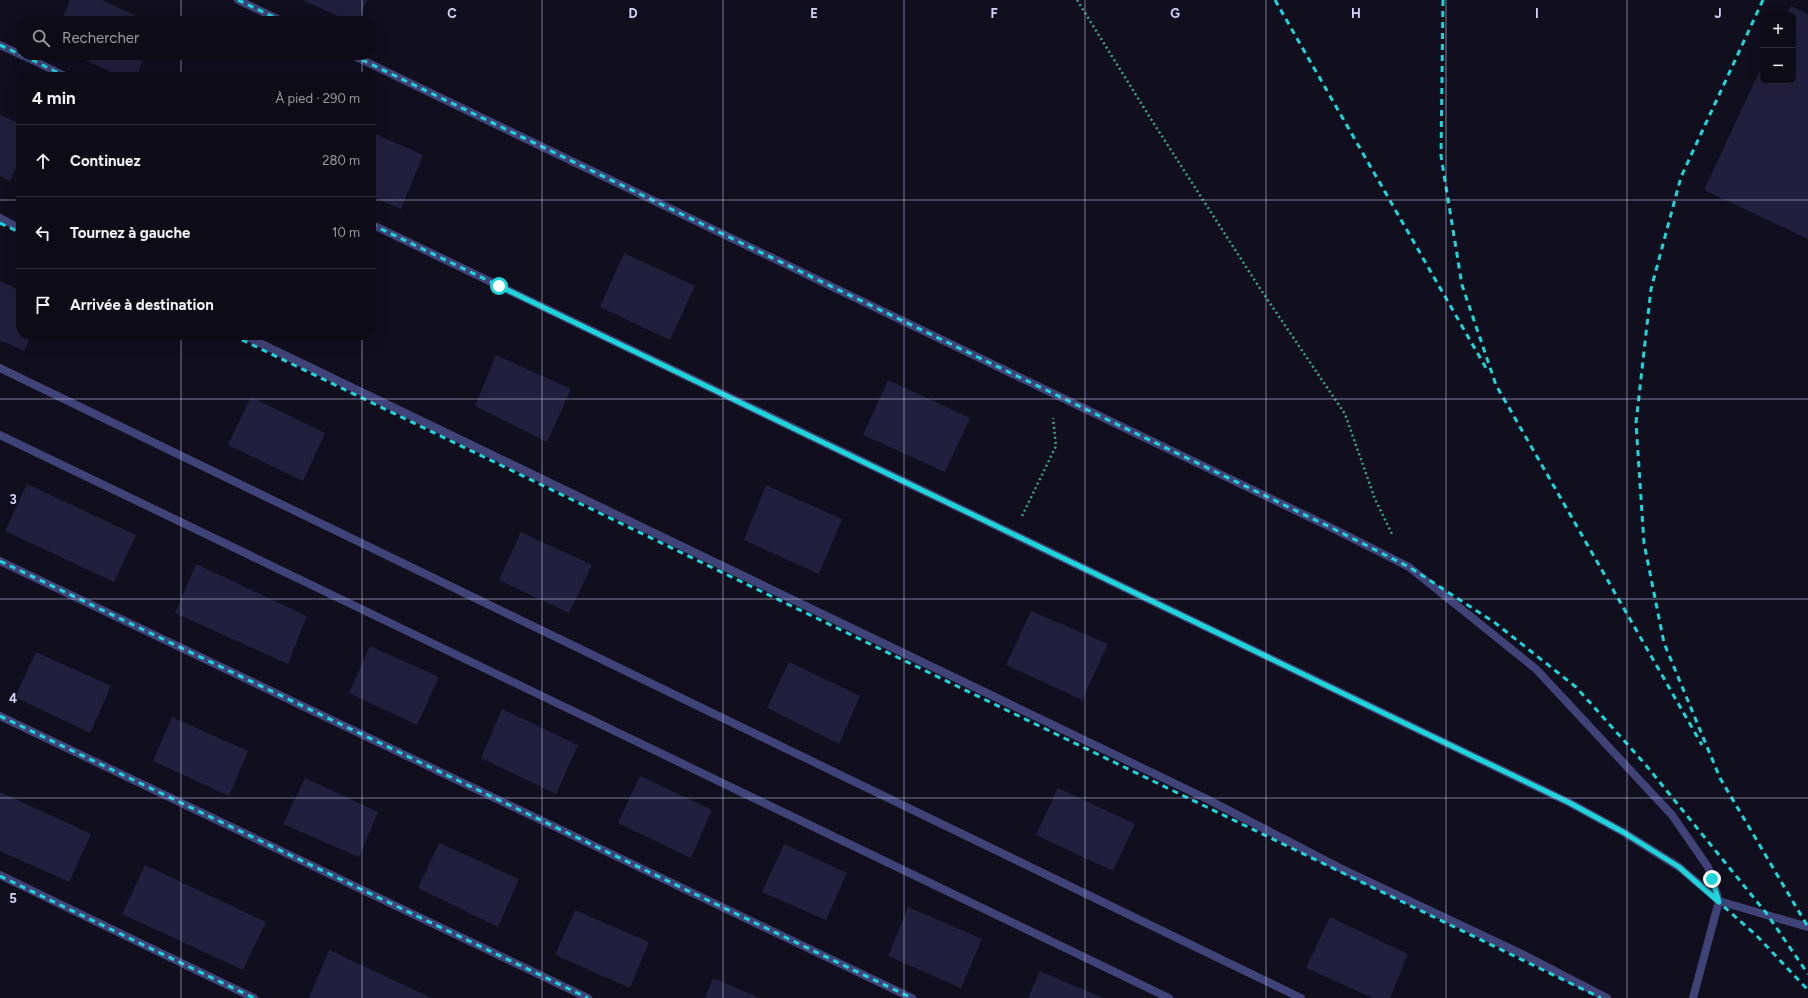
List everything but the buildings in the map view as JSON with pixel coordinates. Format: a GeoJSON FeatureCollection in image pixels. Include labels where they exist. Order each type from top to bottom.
{"type":"FeatureCollection","features":[{"type":"Feature","properties":{"kind":"lane"},"geometry":{"type":"LineString","coordinates":[[238,0],[272,16]]}},
{"type":"Feature","properties":{"kind":"lane"},"geometry":{"type":"LineString","coordinates":[[0,44],[16,52]]}},
{"type":"Feature","properties":{"kind":"lane"},"geometry":{"type":"LineString","coordinates":[[31,60],[57,72]]}},
{"type":"Feature","properties":{"kind":"lane"},"geometry":{"type":"LineString","coordinates":[[362,60],[1334,529],[1408,567],[1536,669],[1672,815],[1708,867],[1719,902],[1693,998]]}},
{"type":"Feature","properties":{"kind":"lane"},"geometry":{"type":"LineString","coordinates":[[0,218],[16,226]]}},
{"type":"Feature","properties":{"kind":"lane"},"geometry":{"type":"LineString","coordinates":[[376,226],[1570,803],[1623,832],[1679,867],[1719,902],[1808,927]]}},
{"type":"Feature","properties":{"kind":"lane"},"geometry":{"type":"LineString","coordinates":[[252,340],[1209,800],[1340,868],[1518,952],[1607,998]]}},
{"type":"Feature","properties":{"kind":"lane"},"geometry":{"type":"LineString","coordinates":[[0,368],[1301,998]]}},
{"type":"Feature","properties":{"kind":"lane"},"geometry":{"type":"LineString","coordinates":[[0,435],[1169,998]]}},
{"type":"Feature","properties":{"kind":"lane"},"geometry":{"type":"LineString","coordinates":[[0,561],[912,998]]}},
{"type":"Feature","properties":{"kind":"lane"},"geometry":{"type":"LineString","coordinates":[[0,716],[588,998]]}},
{"type":"Feature","properties":{"kind":"lane"},"geometry":{"type":"LineString","coordinates":[[0,875],[254,998]]}},
{"type":"Feature","properties":{"kind":"path"},"geometry":{"type":"LineString","coordinates":[[1077,0],[1149,116],[1259,287],[1345,414],[1375,499],[1408,567]]}},
{"type":"Feature","properties":{"kind":"path"},"geometry":{"type":"LineString","coordinates":[[1013,534],[1056,446],[1049,391]]}},
{"type":"Feature","properties":{"kind":"railway"},"geometry":{"type":"LineString","coordinates":[[238,0],[272,16]]}},
{"type":"Feature","properties":{"kind":"railway"},"geometry":{"type":"LineString","coordinates":[[1275,0],[1486,368]]}},
{"type":"Feature","properties":{"kind":"railway"},"geometry":{"type":"LineString","coordinates":[[1443,0],[1441,156],[1462,285],[1496,385],[1702,745]]}},
{"type":"Feature","properties":{"kind":"railway"},"geometry":{"type":"LineString","coordinates":[[1763,0],[1681,177],[1651,289],[1636,423],[1644,543],[1664,643],[1720,778],[1808,927]]}},
{"type":"Feature","properties":{"kind":"railway"},"geometry":{"type":"LineString","coordinates":[[0,45],[16,53]]}},
{"type":"Feature","properties":{"kind":"railway"},"geometry":{"type":"LineString","coordinates":[[32,60],[57,72]]}},
{"type":"Feature","properties":{"kind":"railway"},"geometry":{"type":"LineString","coordinates":[[362,60],[1334,529],[1409,567],[1494,622],[1576,687],[1645,764],[1767,914],[1808,974]]}},
{"type":"Feature","properties":{"kind":"railway"},"geometry":{"type":"LineString","coordinates":[[0,223],[16,231]]}},
{"type":"Feature","properties":{"kind":"railway"},"geometry":{"type":"LineString","coordinates":[[376,226],[1570,803],[1623,832],[1679,867],[1756,935],[1808,990]]}},
{"type":"Feature","properties":{"kind":"railway"},"geometry":{"type":"LineString","coordinates":[[242,340],[1601,998]]}},
{"type":"Feature","properties":{"kind":"railway"},"geometry":{"type":"LineString","coordinates":[[0,561],[912,998]]}},
{"type":"Feature","properties":{"kind":"railway"},"geometry":{"type":"LineString","coordinates":[[0,716],[588,998]]}},
{"type":"Feature","properties":{"kind":"railway"},"geometry":{"type":"LineString","coordinates":[[0,876],[254,998]]}},
{"type":"Feature","properties":{"kind":"route"},"geometry":{"type":"LineString","coordinates":[[499,286],[1570,803],[1623,832],[1679,867],[1719,902],[1712,879]]}}]}
